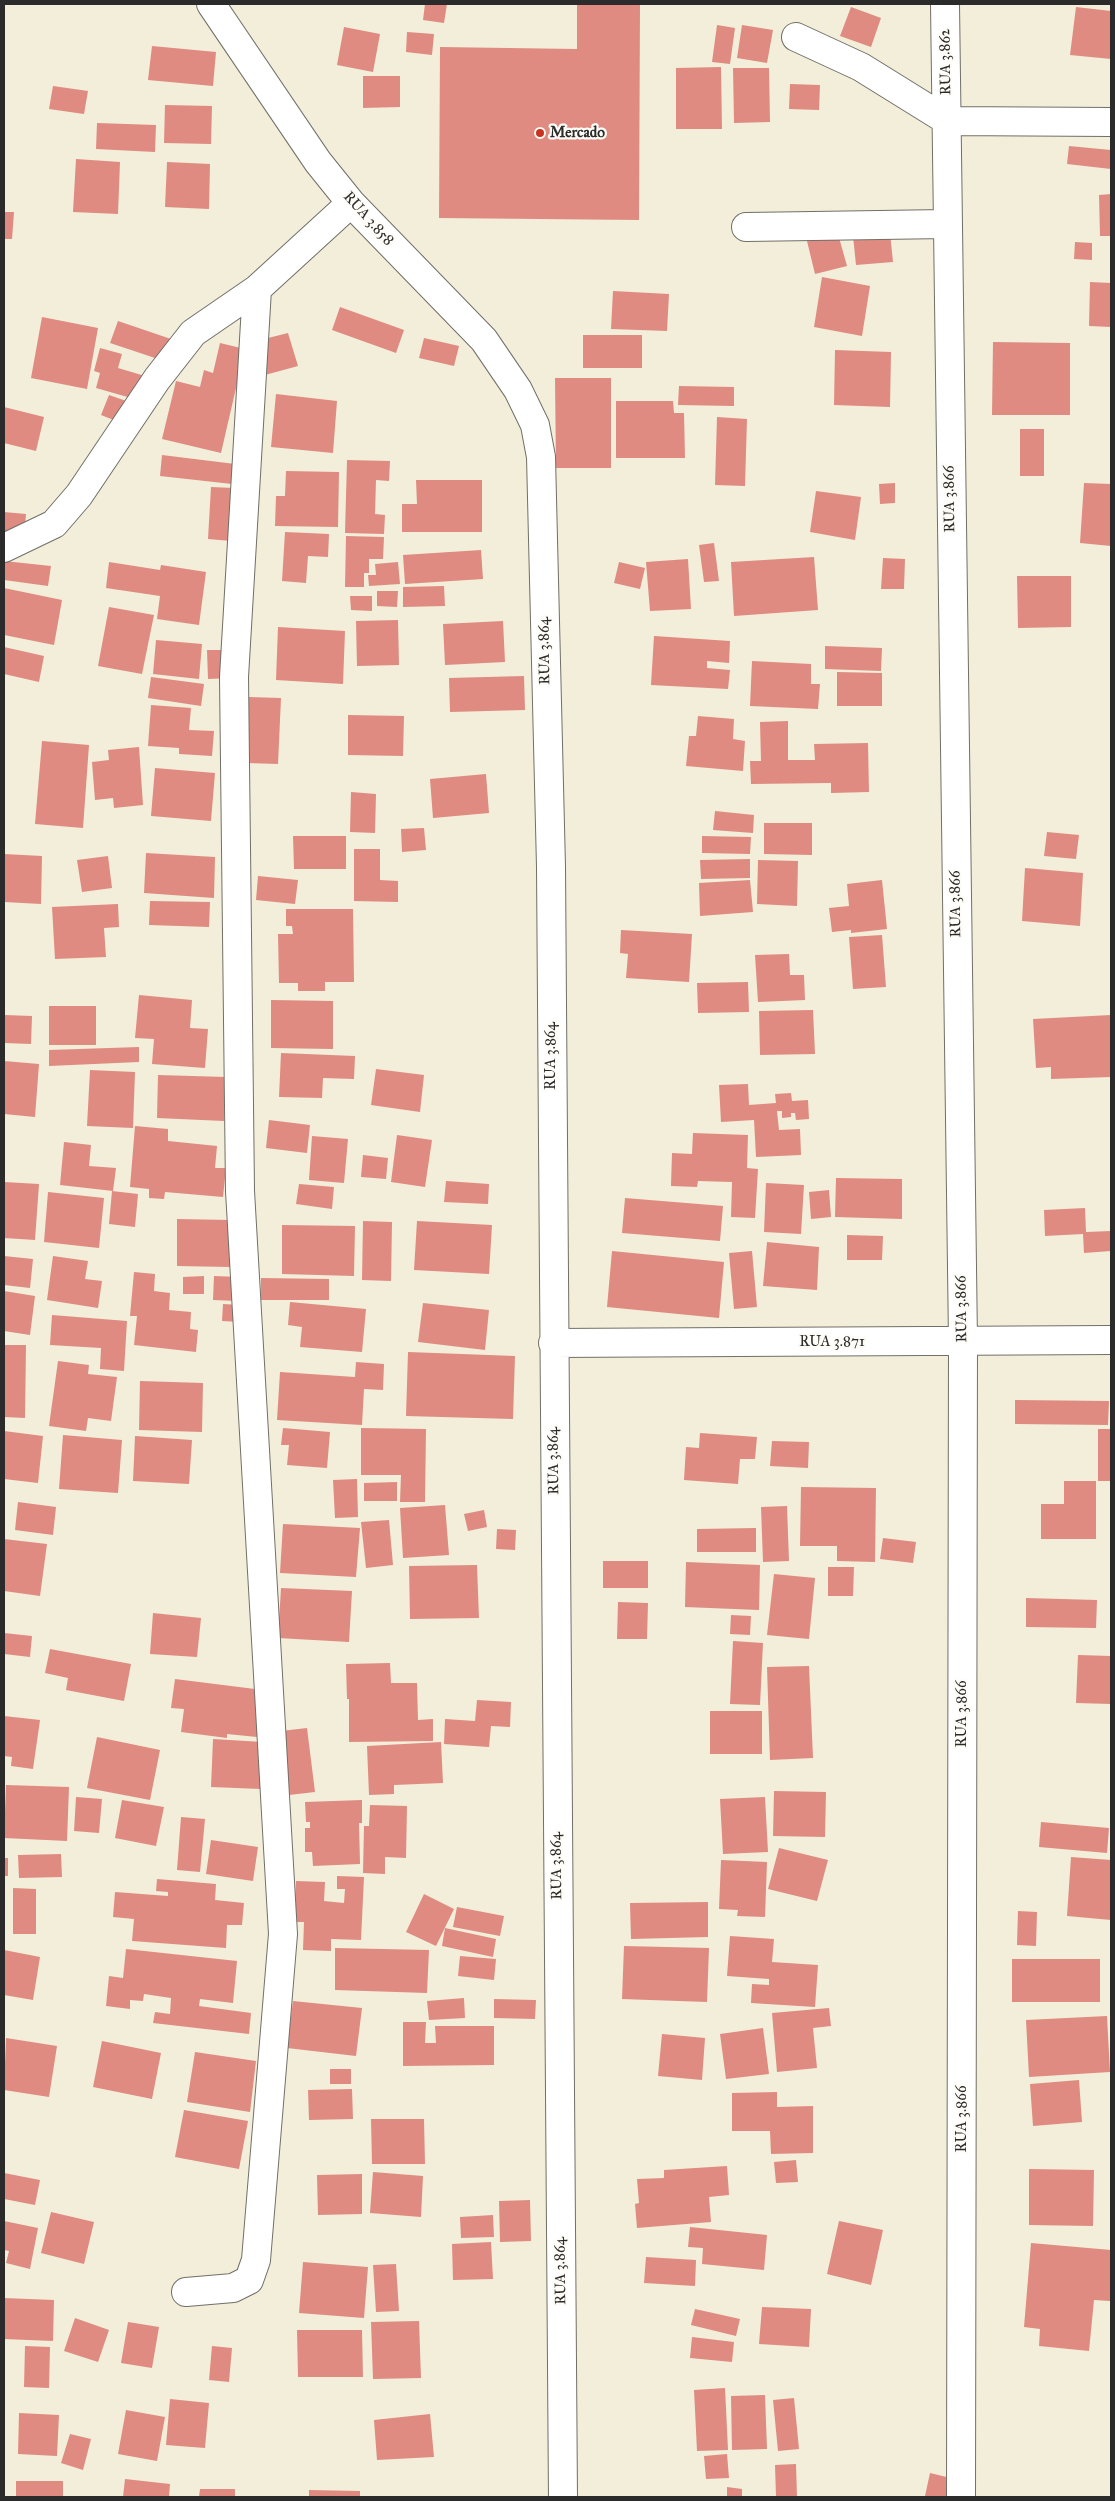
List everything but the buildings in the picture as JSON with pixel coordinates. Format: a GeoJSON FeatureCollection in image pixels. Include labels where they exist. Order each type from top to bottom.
{"type":"FeatureCollection","features":[{"type":"Feature","properties":{"kind":"street","name":"RUA 3.858"},"geometry":{"type":"LineString","coordinates":[[211,4],[318,162],[351,203],[484,340],[518,390],[535,425]]}},
{"type":"Feature","properties":{"kind":"street","name":"RUA 3.862"},"geometry":{"type":"LineString","coordinates":[[945,4],[948,121]]}},
{"type":"Feature","properties":{"kind":"street"},"geometry":{"type":"LineString","coordinates":[[796,36],[861,67],[948,121],[1111,122]]}},
{"type":"Feature","properties":{"kind":"street","name":"RUA 3.866"},"geometry":{"type":"LineString","coordinates":[[948,121],[946,224],[962,1341],[962,2497]]}},
{"type":"Feature","properties":{"kind":"street"},"geometry":{"type":"LineString","coordinates":[[4,548],[54,524],[79,496],[156,379],[193,333],[257,289],[351,203]]}},
{"type":"Feature","properties":{"kind":"street"},"geometry":{"type":"LineString","coordinates":[[746,227],[946,224]]}},
{"type":"Feature","properties":{"kind":"street"},"geometry":{"type":"LineString","coordinates":[[186,2292],[232,2288],[249,2280],[256,2260],[282,1934],[240,1191],[234,677],[257,289]]}},
{"type":"Feature","properties":{"kind":"street","name":"RUA 3.864"},"geometry":{"type":"LineString","coordinates":[[535,425],[540,457],[551,867],[553,1343],[563,2497]]}},
{"type":"Feature","properties":{"kind":"street","name":"RUA 3.871"},"geometry":{"type":"LineString","coordinates":[[553,1343],[1111,1340]]}},
{"type":"Feature","properties":{"kind":"place","name":"Mercado"},"geometry":{"type":"Point","coordinates":[540,133]}}]}
